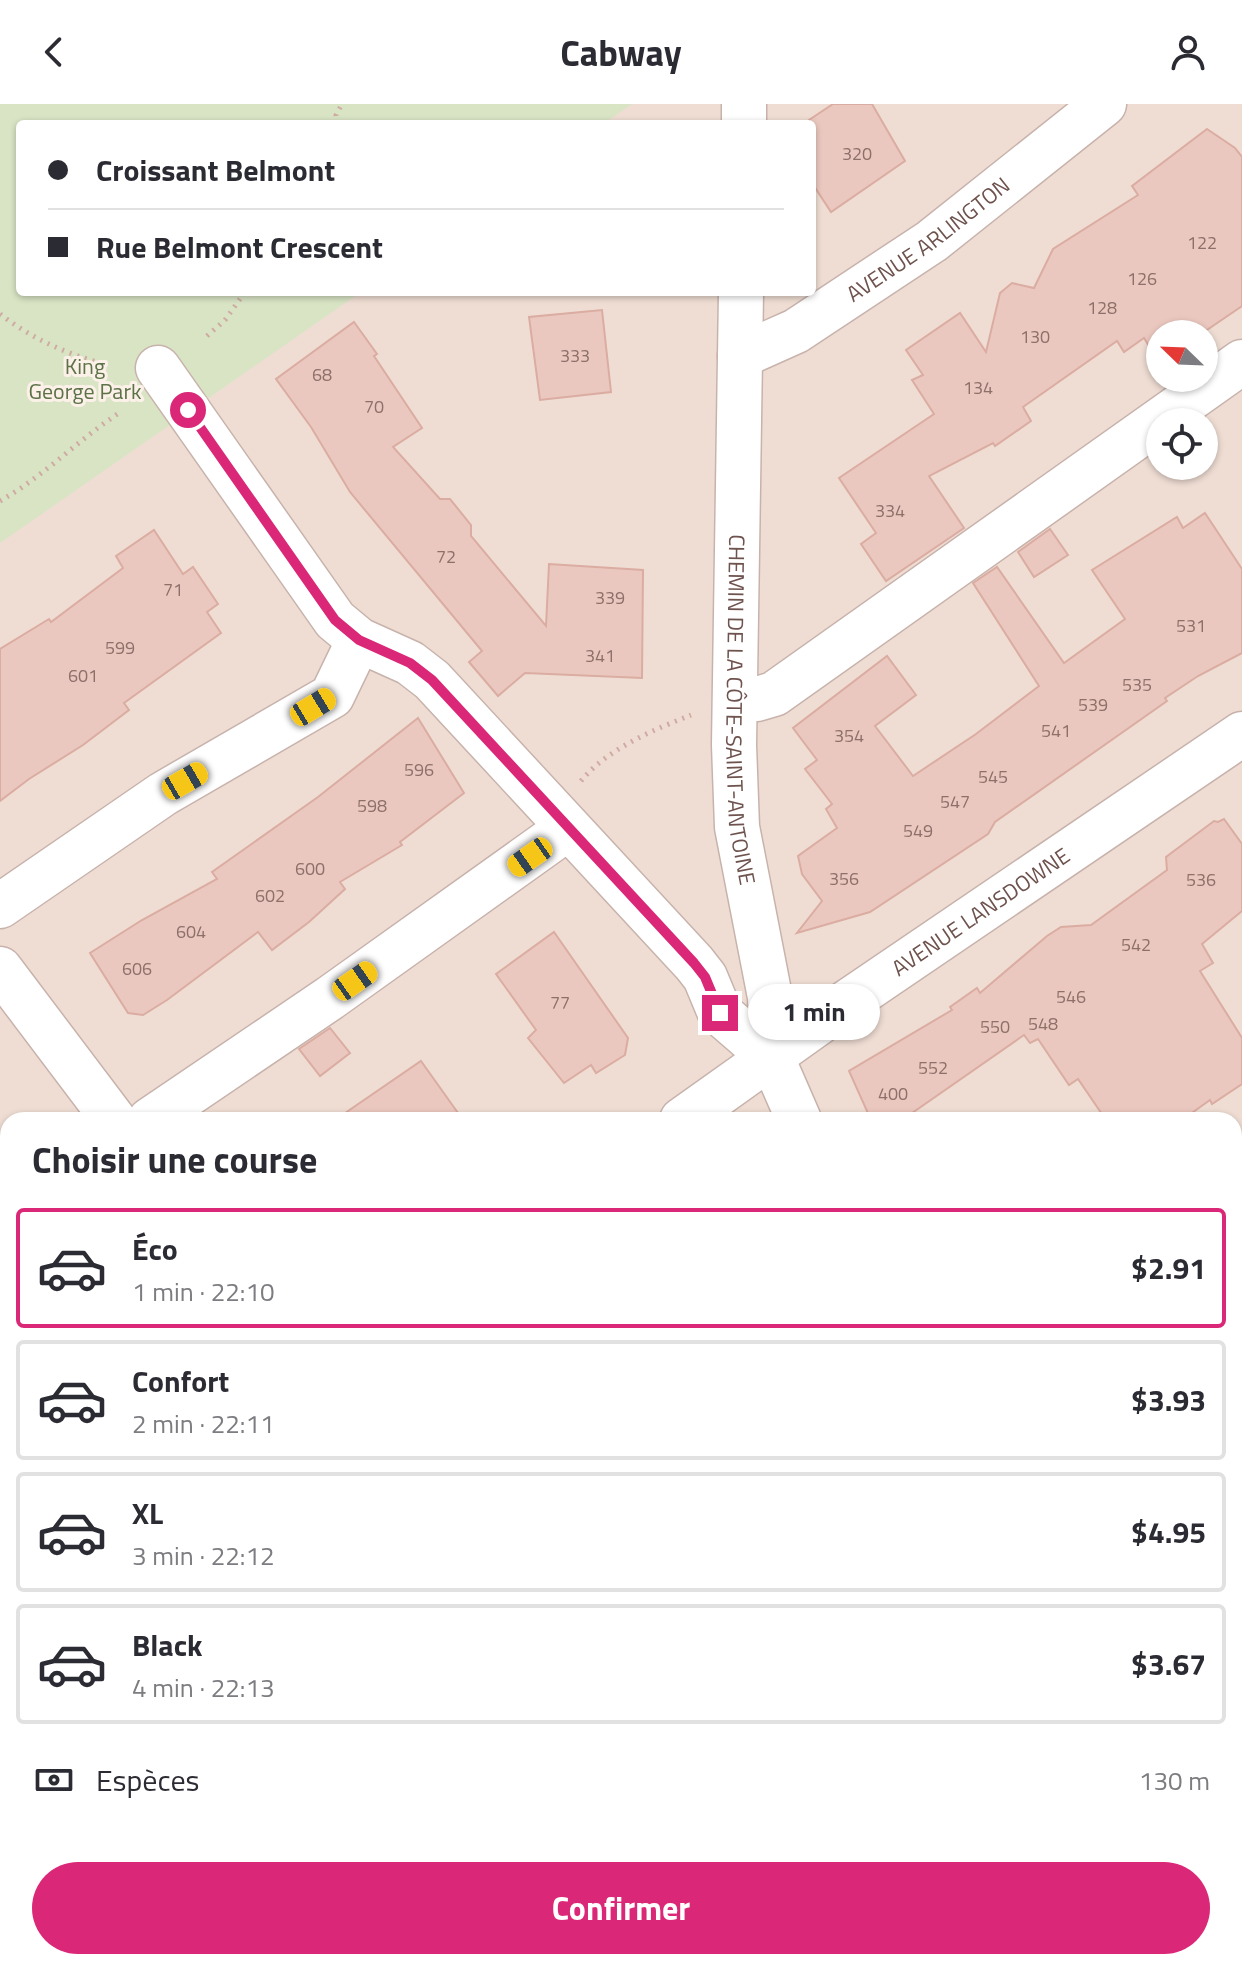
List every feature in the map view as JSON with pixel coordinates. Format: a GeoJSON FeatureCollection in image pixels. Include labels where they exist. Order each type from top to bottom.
{"type":"FeatureCollection","features":[{"type":"Feature","properties":{"kind":"street","name":"AVENUE ARLINGTON"},"geometry":{"type":"LineString","coordinates":[[740,356],[796,331],[932,241],[1104,104]]}},
{"type":"Feature","properties":{"kind":"street","name":"CHEMIN DE LA CÔTE-SAINT-ANTOINE"},"geometry":{"type":"LineString","coordinates":[[741,296],[734,745],[737,827],[770,997],[772,1058],[796,1112]]}},
{"type":"Feature","properties":{"kind":"street"},"geometry":{"type":"LineString","coordinates":[[736,698],[757,699],[774,694],[1242,362]]}},
{"type":"Feature","properties":{"kind":"street"},"geometry":{"type":"LineString","coordinates":[[158,368],[335,620],[359,640],[410,663],[432,680],[572,807],[647,909],[705,977],[720,1013],[772,1058]]}},
{"type":"Feature","properties":{"kind":"street"},"geometry":{"type":"LineString","coordinates":[[0,906],[163,794],[332,696],[359,640]]}},
{"type":"Feature","properties":{"kind":"street","name":"AVENUE LANSDOWNE"},"geometry":{"type":"LineString","coordinates":[[694,1112],[846,1003],[1242,734]]}},
{"type":"Feature","properties":{"kind":"street"},"geometry":{"type":"LineString","coordinates":[[162,1112],[343,990],[572,807]]}},
{"type":"Feature","properties":{"kind":"street"},"geometry":{"type":"LineString","coordinates":[[0,969],[108,1112]]}},
{"type":"Feature","properties":{"kind":"path"},"geometry":{"type":"LineString","coordinates":[[207,336],[231,314],[242,296]]}},
{"type":"Feature","properties":{"kind":"path"},"geometry":{"type":"LineString","coordinates":[[0,314],[43,342],[101,363]]}},
{"type":"Feature","properties":{"kind":"path"},"geometry":{"type":"LineString","coordinates":[[0,501],[18,491],[119,413]]}},
{"type":"Feature","properties":{"kind":"path"},"geometry":{"type":"LineString","coordinates":[[572,807],[595,764],[640,738],[693,714]]}},
{"type":"Feature","properties":{"kind":"shaded area"},"geometry":{"type":"Polygon","coordinates":[[[0,104],[1242,104],[1242,1112],[0,1112],[0,104]]]}},
{"type":"Feature","properties":{"kind":"green space","name":"King George Park"},"geometry":{"type":"Polygon","coordinates":[[[0,104],[632,104],[609,120],[16,120],[16,296],[355,296],[0,543],[0,104]]]}},
{"type":"Feature","properties":{"kind":"building"},"geometry":{"type":"Polygon","coordinates":[[[833,104],[872,104],[905,161],[831,212],[816,189],[816,120],[809,120],[833,104]]]}},
{"type":"Feature","properties":{"kind":"building"},"geometry":{"type":"Polygon","coordinates":[[[1207,129],[1235,148],[1242,157],[1242,306],[1218,322],[1146,320],[1146,341],[1144,338],[1124,352],[1117,341],[1023,407],[1031,421],[995,446],[993,443],[929,476],[964,528],[886,581],[861,544],[876,533],[839,478],[934,414],[912,380],[923,375],[906,350],[960,313],[986,352],[1000,293],[1012,283],[1034,288],[1053,249],[1138,195],[1132,186],[1207,129]]]}},
{"type":"Feature","properties":{"kind":"building"},"geometry":{"type":"Polygon","coordinates":[[[602,310],[611,392],[540,400],[529,317],[602,310]]]}},
{"type":"Feature","properties":{"kind":"building"},"geometry":{"type":"Polygon","coordinates":[[[354,322],[422,428],[393,447],[440,499],[450,499],[471,525],[471,536],[546,626],[549,564],[643,570],[642,678],[525,673],[498,696],[469,662],[482,651],[350,492],[311,427],[276,379],[354,322]]]}},
{"type":"Feature","properties":{"kind":"building"},"geometry":{"type":"Polygon","coordinates":[[[1205,513],[1242,569],[1242,653],[1165,698],[1167,701],[995,822],[988,834],[870,912],[797,933],[822,901],[802,874],[798,856],[837,828],[826,809],[832,804],[805,769],[817,760],[793,728],[887,656],[916,695],[875,726],[913,776],[976,734],[1039,686],[973,583],[997,567],[1064,663],[1125,619],[1092,570],[1177,517],[1183,528],[1205,513]]]}},
{"type":"Feature","properties":{"kind":"building"},"geometry":{"type":"Polygon","coordinates":[[[1050,529],[1068,555],[1034,577],[1018,552],[1050,529]]]}},
{"type":"Feature","properties":{"kind":"building"},"geometry":{"type":"Polygon","coordinates":[[[154,530],[183,574],[193,567],[218,604],[207,612],[221,633],[124,703],[129,710],[83,745],[0,801],[0,649],[49,619],[51,622],[123,568],[116,556],[154,530]]]}},
{"type":"Feature","properties":{"kind":"building"},"geometry":{"type":"Polygon","coordinates":[[[418,718],[464,793],[400,842],[402,845],[340,882],[345,889],[272,950],[258,932],[143,1015],[128,1013],[90,953],[217,879],[212,872],[318,797],[418,718]]]}},
{"type":"Feature","properties":{"kind":"building"},"geometry":{"type":"Polygon","coordinates":[[[1224,819],[1242,844],[1242,911],[1202,944],[1213,963],[1200,971],[1242,1038],[1242,1084],[1212,1104],[1210,1100],[1193,1112],[1101,1112],[1078,1079],[1069,1085],[1038,1039],[1030,1043],[1024,1035],[913,1112],[867,1112],[849,1071],[952,1010],[950,1007],[977,988],[980,993],[1061,927],[1091,925],[1167,870],[1166,857],[1214,821],[1224,819]]]}},
{"type":"Feature","properties":{"kind":"building"},"geometry":{"type":"Polygon","coordinates":[[[554,932],[628,1038],[625,1055],[596,1073],[591,1065],[564,1083],[528,1038],[536,1030],[496,974],[554,932]]]}},
{"type":"Feature","properties":{"kind":"building"},"geometry":{"type":"Polygon","coordinates":[[[330,1028],[350,1053],[320,1076],[299,1049],[330,1028]]]}},
{"type":"Feature","properties":{"kind":"building"},"geometry":{"type":"Polygon","coordinates":[[[421,1061],[457,1112],[347,1112],[421,1061]]]}},
{"type":"Feature","properties":{"kind":"route"},"geometry":{"type":"LineString","coordinates":[[188,410],[335,620],[359,640],[410,663],[432,680],[694,963],[705,977],[720,1013]]}}]}
